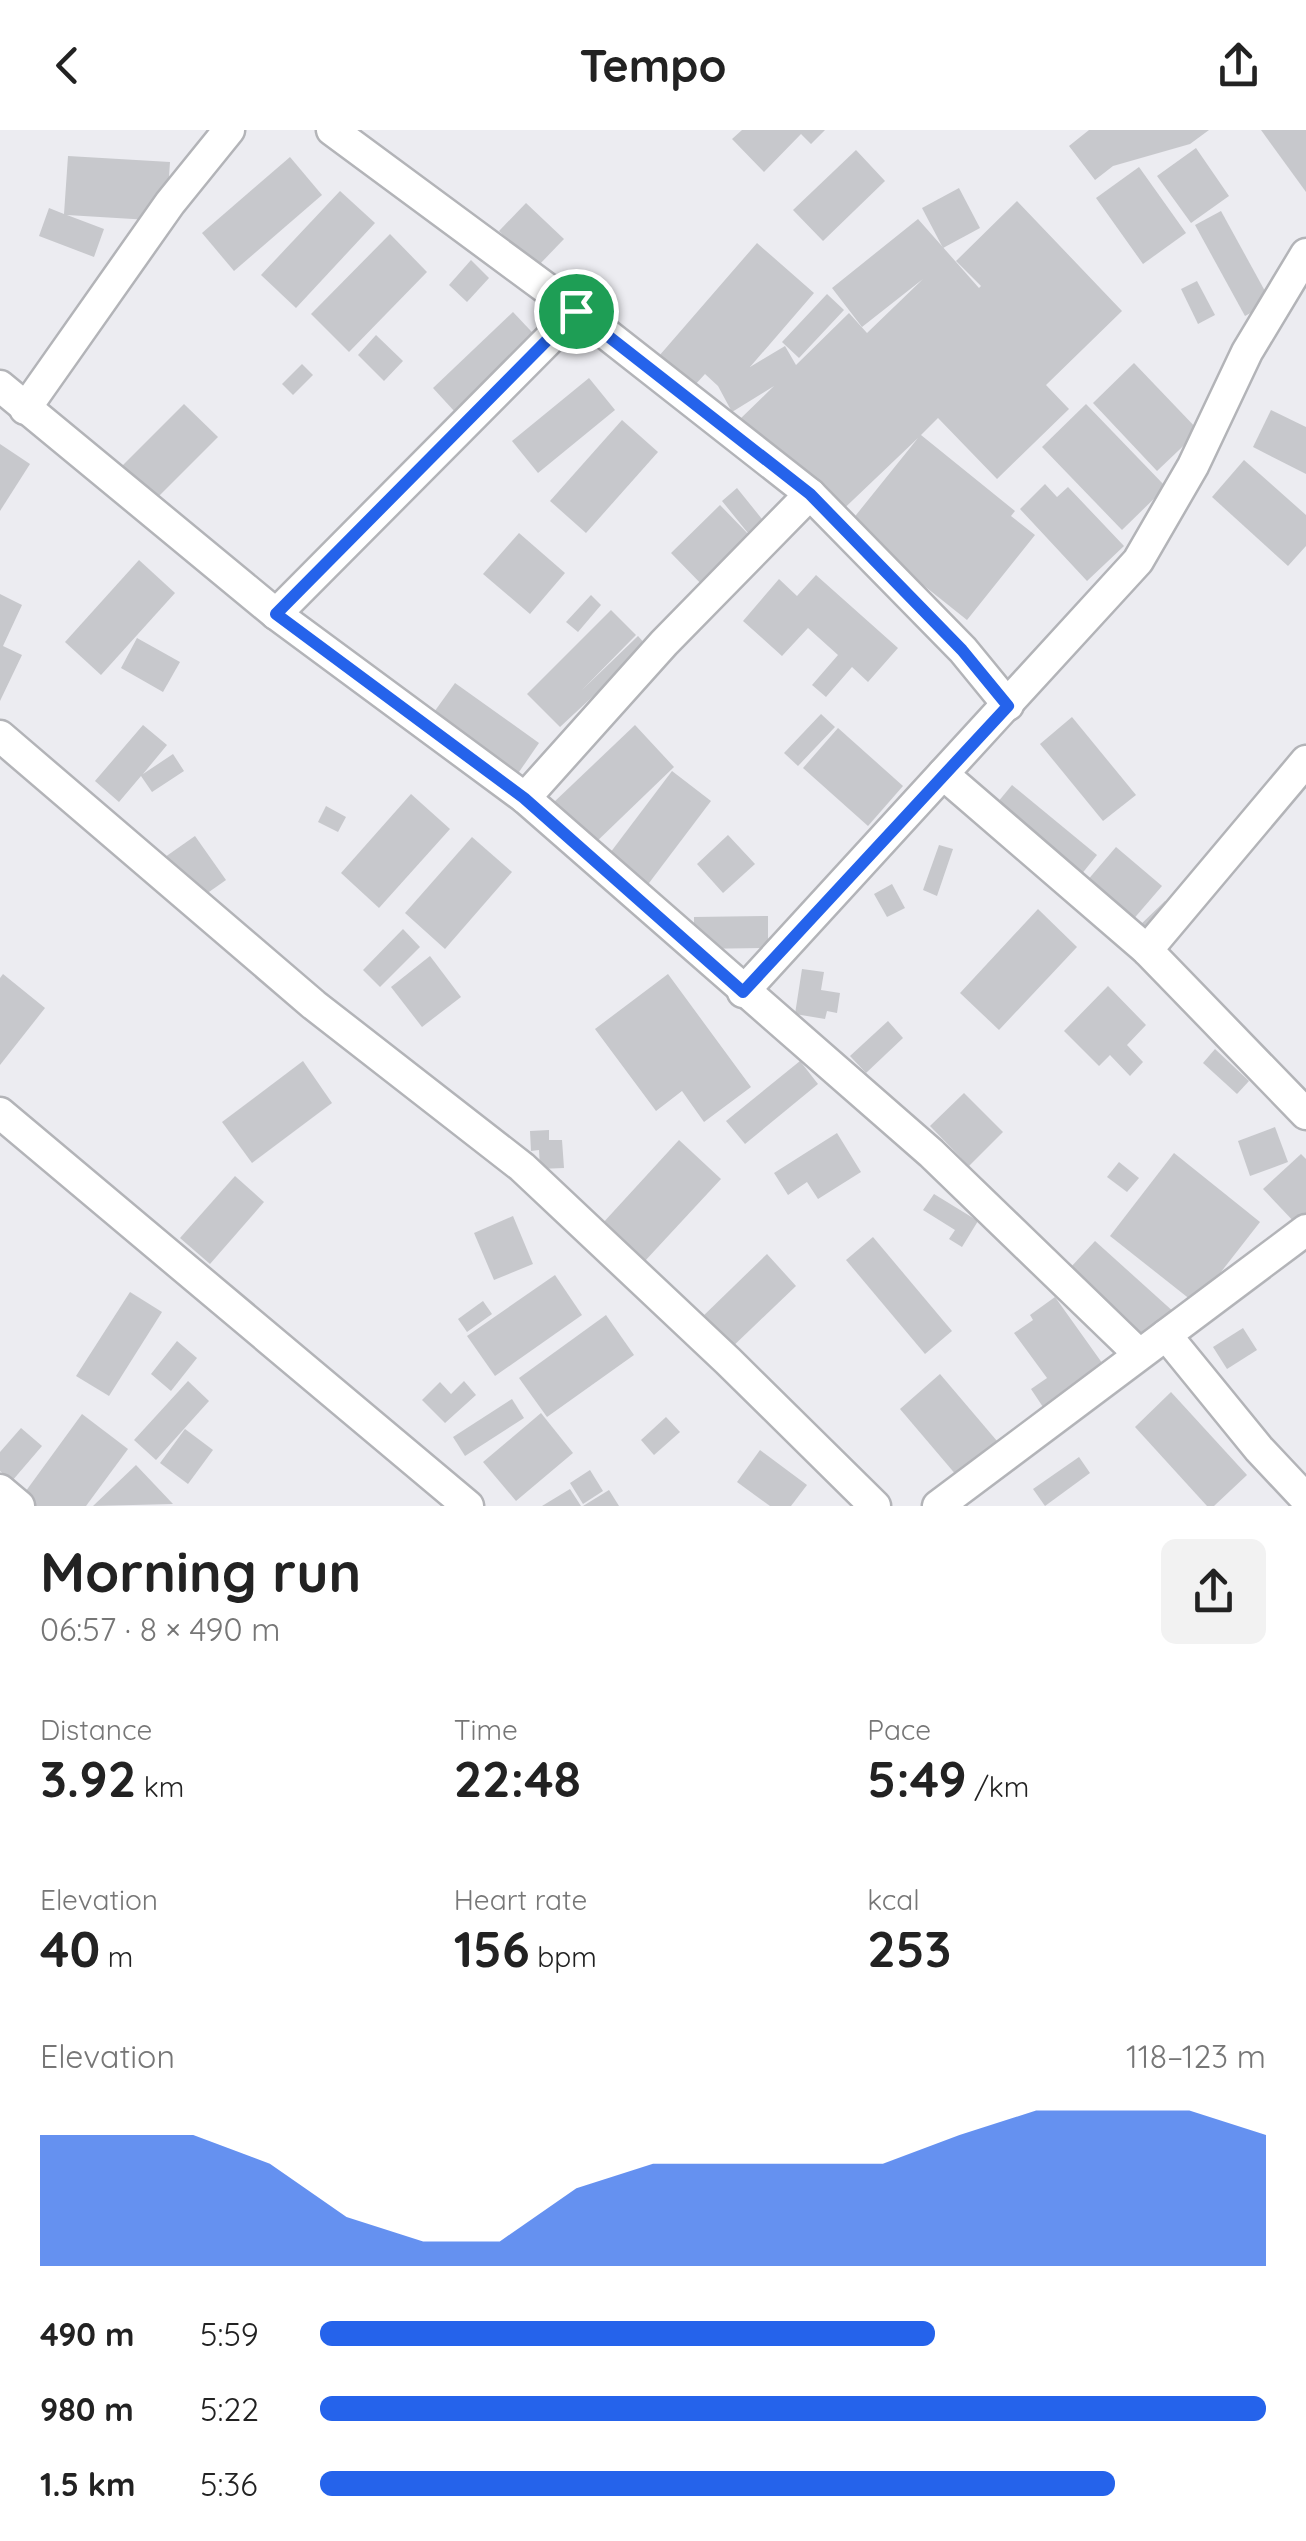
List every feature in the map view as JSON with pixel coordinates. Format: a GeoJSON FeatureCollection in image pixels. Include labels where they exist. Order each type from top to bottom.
{"type":"FeatureCollection","features":[{"type":"Feature","properties":{"kind":"street"},"geometry":{"type":"LineString","coordinates":[[25,408],[170,203],[229,130]]}},
{"type":"Feature","properties":{"kind":"street"},"geometry":{"type":"LineString","coordinates":[[332,130],[576,311],[810,494],[962,650],[1008,706]]}},
{"type":"Feature","properties":{"kind":"street"},"geometry":{"type":"LineString","coordinates":[[743,992],[1138,561],[1193,466],[1247,352],[1306,254]]}},
{"type":"Feature","properties":{"kind":"street"},"geometry":{"type":"LineString","coordinates":[[276,614],[576,311]]}},
{"type":"Feature","properties":{"kind":"street"},"geometry":{"type":"LineString","coordinates":[[0,386],[276,614],[524,798],[930,1153],[1139,1354]]}},
{"type":"Feature","properties":{"kind":"street"},"geometry":{"type":"LineString","coordinates":[[524,798],[664,643],[810,494]]}},
{"type":"Feature","properties":{"kind":"street"},"geometry":{"type":"LineString","coordinates":[[0,736],[314,1005],[522,1166],[875,1506]]}},
{"type":"Feature","properties":{"kind":"street"},"geometry":{"type":"LineString","coordinates":[[1147,950],[1306,761]]}},
{"type":"Feature","properties":{"kind":"street"},"geometry":{"type":"LineString","coordinates":[[943,774],[1147,950],[1306,1114]]}},
{"type":"Feature","properties":{"kind":"street"},"geometry":{"type":"LineString","coordinates":[[0,1113],[468,1506]]}},
{"type":"Feature","properties":{"kind":"street"},"geometry":{"type":"LineString","coordinates":[[946,1504],[1306,1230]]}},
{"type":"Feature","properties":{"kind":"street"},"geometry":{"type":"LineString","coordinates":[[1166,1335],[1259,1449],[1306,1498]]}},
{"type":"Feature","properties":{"kind":"street"},"geometry":{"type":"LineString","coordinates":[[0,1490],[19,1506]]}},
{"type":"Feature","properties":{"kind":"building"},"geometry":{"type":"Polygon","coordinates":[[[742,130],[825,130],[811,144],[801,134],[764,172],[732,139],[742,130]]]}},
{"type":"Feature","properties":{"kind":"building"},"geometry":{"type":"Polygon","coordinates":[[[1089,130],[1209,130],[1190,144],[1113,166],[1095,180],[1069,146],[1089,130]]]}},
{"type":"Feature","properties":{"kind":"building"},"geometry":{"type":"Polygon","coordinates":[[[1261,130],[1306,130],[1306,192],[1261,130]]]}},
{"type":"Feature","properties":{"kind":"building"},"geometry":{"type":"Polygon","coordinates":[[[1196,148],[1229,196],[1191,223],[1157,176],[1196,148]]]}},
{"type":"Feature","properties":{"kind":"building"},"geometry":{"type":"Polygon","coordinates":[[[856,150],[885,181],[823,241],[793,210],[856,150]]]}},
{"type":"Feature","properties":{"kind":"building"},"geometry":{"type":"Polygon","coordinates":[[[68,156],[170,162],[166,221],[67,215],[104,229],[94,257],[39,236],[49,208],[64,214],[68,156]]]}},
{"type":"Feature","properties":{"kind":"building"},"geometry":{"type":"Polygon","coordinates":[[[290,157],[322,195],[234,271],[202,233],[290,157]]]}},
{"type":"Feature","properties":{"kind":"building"},"geometry":{"type":"Polygon","coordinates":[[[1139,167],[1186,233],[1143,264],[1096,198],[1139,167]]]}},
{"type":"Feature","properties":{"kind":"building"},"geometry":{"type":"Polygon","coordinates":[[[959,188],[980,228],[943,248],[922,208],[959,188]]]}},
{"type":"Feature","properties":{"kind":"building"},"geometry":{"type":"Polygon","coordinates":[[[340,191],[375,223],[296,308],[261,275],[340,191]]]}},
{"type":"Feature","properties":{"kind":"building"},"geometry":{"type":"Polygon","coordinates":[[[1017,201],[1122,311],[1046,385],[1069,409],[997,479],[938,418],[921,435],[1015,511],[1011,516],[1035,535],[967,620],[848,525],[918,438],[832,520],[738,421],[774,386],[732,412],[718,386],[705,374],[694,386],[659,356],[757,243],[814,293],[750,367],[785,346],[796,365],[849,313],[867,333],[923,279],[862,327],[832,288],[918,219],[979,288],[956,261],[1017,201]]]}},
{"type":"Feature","properties":{"kind":"building"},"geometry":{"type":"Polygon","coordinates":[[[526,203],[564,239],[537,267],[499,231],[526,203]]]}},
{"type":"Feature","properties":{"kind":"building"},"geometry":{"type":"Polygon","coordinates":[[[1221,211],[1271,302],[1245,316],[1195,225],[1221,211]]]}},
{"type":"Feature","properties":{"kind":"building"},"geometry":{"type":"Polygon","coordinates":[[[390,234],[427,272],[349,352],[311,314],[390,234]]]}},
{"type":"Feature","properties":{"kind":"building"},"geometry":{"type":"Polygon","coordinates":[[[471,260],[489,278],[467,302],[449,285],[471,260]]]}},
{"type":"Feature","properties":{"kind":"building"},"geometry":{"type":"Polygon","coordinates":[[[1197,281],[1215,315],[1198,324],[1181,289],[1197,281]]]}},
{"type":"Feature","properties":{"kind":"building"},"geometry":{"type":"Polygon","coordinates":[[[827,294],[844,310],[799,358],[782,342],[827,294]]]}},
{"type":"Feature","properties":{"kind":"building"},"geometry":{"type":"Polygon","coordinates":[[[513,312],[547,348],[466,424],[433,388],[513,312]]]}},
{"type":"Feature","properties":{"kind":"building"},"geometry":{"type":"Polygon","coordinates":[[[376,335],[403,361],[384,381],[358,355],[376,335]]]}},
{"type":"Feature","properties":{"kind":"building"},"geometry":{"type":"Polygon","coordinates":[[[1134,363],[1199,431],[1157,471],[1093,403],[1134,363]]]}},
{"type":"Feature","properties":{"kind":"building"},"geometry":{"type":"Polygon","coordinates":[[[302,364],[313,375],[293,395],[282,384],[302,364]]]}},
{"type":"Feature","properties":{"kind":"building"},"geometry":{"type":"Polygon","coordinates":[[[589,378],[615,410],[538,473],[512,441],[589,378]]]}},
{"type":"Feature","properties":{"kind":"building"},"geometry":{"type":"Polygon","coordinates":[[[184,404],[218,437],[141,514],[108,480],[184,404]]]}},
{"type":"Feature","properties":{"kind":"building"},"geometry":{"type":"Polygon","coordinates":[[[1086,404],[1166,487],[1122,530],[1042,447],[1086,404]]]}},
{"type":"Feature","properties":{"kind":"building"},"geometry":{"type":"Polygon","coordinates":[[[1271,410],[1306,427],[1306,474],[1253,447],[1271,410]]]}},
{"type":"Feature","properties":{"kind":"building"},"geometry":{"type":"Polygon","coordinates":[[[622,420],[658,452],[586,533],[550,501],[622,420]]]}},
{"type":"Feature","properties":{"kind":"building"},"geometry":{"type":"Polygon","coordinates":[[[0,444],[30,464],[0,511],[0,444]]]}},
{"type":"Feature","properties":{"kind":"building"},"geometry":{"type":"Polygon","coordinates":[[[1244,460],[1306,515],[1306,546],[1288,566],[1212,497],[1244,460]]]}},
{"type":"Feature","properties":{"kind":"building"},"geometry":{"type":"Polygon","coordinates":[[[1045,484],[1057,497],[1068,487],[1124,546],[1087,581],[1020,509],[1045,484]]]}},
{"type":"Feature","properties":{"kind":"building"},"geometry":{"type":"Polygon","coordinates":[[[737,488],[770,529],[709,592],[671,553],[720,505],[752,538],[722,501],[737,488]]]}},
{"type":"Feature","properties":{"kind":"building"},"geometry":{"type":"Polygon","coordinates":[[[519,533],[565,573],[530,614],[483,574],[519,533]]]}},
{"type":"Feature","properties":{"kind":"building"},"geometry":{"type":"Polygon","coordinates":[[[139,560],[175,593],[101,675],[65,642],[139,560]]]}},
{"type":"Feature","properties":{"kind":"building"},"geometry":{"type":"Polygon","coordinates":[[[816,575],[898,648],[868,682],[852,667],[826,697],[812,685],[838,655],[808,628],[782,656],[743,621],[779,579],[797,596],[816,575]]]}},
{"type":"Feature","properties":{"kind":"building"},"geometry":{"type":"Polygon","coordinates":[[[0,594],[22,605],[3,646],[22,655],[0,701],[0,594]]]}},
{"type":"Feature","properties":{"kind":"building"},"geometry":{"type":"Polygon","coordinates":[[[591,595],[601,605],[578,632],[566,622],[591,595]]]}},
{"type":"Feature","properties":{"kind":"building"},"geometry":{"type":"Polygon","coordinates":[[[611,610],[636,635],[582,690],[638,636],[647,646],[560,727],[527,694],[611,610]]]}},
{"type":"Feature","properties":{"kind":"building"},"geometry":{"type":"Polygon","coordinates":[[[137,638],[180,662],[163,692],[121,668],[137,638]]]}},
{"type":"Feature","properties":{"kind":"building"},"geometry":{"type":"Polygon","coordinates":[[[455,683],[539,743],[508,788],[424,726],[455,683]]]}},
{"type":"Feature","properties":{"kind":"building"},"geometry":{"type":"Polygon","coordinates":[[[821,714],[835,727],[798,766],[784,753],[821,714]]]}},
{"type":"Feature","properties":{"kind":"building"},"geometry":{"type":"Polygon","coordinates":[[[1072,717],[1136,795],[1103,821],[1040,744],[1072,717]]]}},
{"type":"Feature","properties":{"kind":"building"},"geometry":{"type":"Polygon","coordinates":[[[143,725],[167,745],[143,774],[173,754],[184,771],[152,792],[141,776],[119,802],[95,781],[143,725]]]}},
{"type":"Feature","properties":{"kind":"building"},"geometry":{"type":"Polygon","coordinates":[[[635,725],[674,767],[592,846],[552,804],[635,725]]]}},
{"type":"Feature","properties":{"kind":"building"},"geometry":{"type":"Polygon","coordinates":[[[838,728],[903,786],[868,826],[803,768],[838,728]]]}},
{"type":"Feature","properties":{"kind":"building"},"geometry":{"type":"Polygon","coordinates":[[[672,771],[711,801],[643,891],[604,861],[672,771]]]}},
{"type":"Feature","properties":{"kind":"building"},"geometry":{"type":"Polygon","coordinates":[[[1012,785],[1097,855],[1068,891],[983,820],[1012,785]]]}},
{"type":"Feature","properties":{"kind":"building"},"geometry":{"type":"Polygon","coordinates":[[[411,794],[450,829],[379,908],[341,873],[411,794]]]}},
{"type":"Feature","properties":{"kind":"building"},"geometry":{"type":"Polygon","coordinates":[[[326,806],[346,817],[338,832],[318,822],[326,806]]]}},
{"type":"Feature","properties":{"kind":"building"},"geometry":{"type":"Polygon","coordinates":[[[728,835],[755,864],[723,893],[697,864],[728,835]]]}},
{"type":"Feature","properties":{"kind":"building"},"geometry":{"type":"Polygon","coordinates":[[[195,836],[226,880],[189,906],[158,862],[195,836]]]}},
{"type":"Feature","properties":{"kind":"building"},"geometry":{"type":"Polygon","coordinates":[[[472,837],[512,872],[445,949],[405,913],[472,837]]]}},
{"type":"Feature","properties":{"kind":"building"},"geometry":{"type":"Polygon","coordinates":[[[939,845],[953,849],[937,896],[923,890],[939,845]]]}},
{"type":"Feature","properties":{"kind":"building"},"geometry":{"type":"Polygon","coordinates":[[[1116,847],[1162,886],[1131,922],[1086,882],[1116,847]]]}},
{"type":"Feature","properties":{"kind":"building"},"geometry":{"type":"Polygon","coordinates":[[[892,884],[905,908],[887,917],[874,894],[892,884]]]}},
{"type":"Feature","properties":{"kind":"building"},"geometry":{"type":"Polygon","coordinates":[[[1165,901],[1177,914],[1148,941],[1136,929],[1165,901]]]}},
{"type":"Feature","properties":{"kind":"building"},"geometry":{"type":"Polygon","coordinates":[[[1038,909],[1077,947],[999,1030],[960,993],[1038,909]]]}},
{"type":"Feature","properties":{"kind":"building"},"geometry":{"type":"Polygon","coordinates":[[[768,916],[768,948],[694,949],[694,917],[768,916]]]}},
{"type":"Feature","properties":{"kind":"building"},"geometry":{"type":"Polygon","coordinates":[[[403,929],[420,947],[380,987],[363,970],[403,929]]]}},
{"type":"Feature","properties":{"kind":"building"},"geometry":{"type":"Polygon","coordinates":[[[430,956],[461,997],[422,1027],[391,987],[430,956]]]}},
{"type":"Feature","properties":{"kind":"building"},"geometry":{"type":"Polygon","coordinates":[[[802,969],[824,972],[821,990],[840,993],[837,1013],[827,1011],[825,1019],[795,1014],[802,969]]]}},
{"type":"Feature","properties":{"kind":"building"},"geometry":{"type":"Polygon","coordinates":[[[3,974],[45,1008],[0,1065],[0,978],[3,974]]]}},
{"type":"Feature","properties":{"kind":"building"},"geometry":{"type":"Polygon","coordinates":[[[668,974],[751,1087],[704,1122],[682,1091],[656,1111],[595,1029],[668,974]]]}},
{"type":"Feature","properties":{"kind":"building"},"geometry":{"type":"Polygon","coordinates":[[[1108,986],[1146,1025],[1127,1045],[1143,1062],[1130,1076],[1110,1055],[1099,1066],[1064,1031],[1108,986]]]}},
{"type":"Feature","properties":{"kind":"building"},"geometry":{"type":"Polygon","coordinates":[[[888,1021],[903,1038],[866,1073],[850,1056],[888,1021]]]}},
{"type":"Feature","properties":{"kind":"building"},"geometry":{"type":"Polygon","coordinates":[[[1215,1049],[1249,1081],[1237,1094],[1203,1063],[1215,1049]]]}},
{"type":"Feature","properties":{"kind":"building"},"geometry":{"type":"Polygon","coordinates":[[[303,1061],[332,1103],[252,1163],[222,1122],[303,1061]]]}},
{"type":"Feature","properties":{"kind":"building"},"geometry":{"type":"Polygon","coordinates":[[[800,1061],[818,1084],[745,1144],[726,1121],[800,1061]]]}},
{"type":"Feature","properties":{"kind":"building"},"geometry":{"type":"Polygon","coordinates":[[[964,1093],[1003,1132],[969,1166],[930,1126],[964,1093]]]}},
{"type":"Feature","properties":{"kind":"building"},"geometry":{"type":"Polygon","coordinates":[[[1275,1127],[1288,1162],[1250,1176],[1238,1141],[1275,1127]]]}},
{"type":"Feature","properties":{"kind":"building"},"geometry":{"type":"Polygon","coordinates":[[[549,1130],[549,1140],[562,1140],[564,1168],[540,1169],[539,1150],[531,1151],[530,1131],[549,1130]]]}},
{"type":"Feature","properties":{"kind":"building"},"geometry":{"type":"Polygon","coordinates":[[[837,1133],[861,1172],[818,1199],[807,1182],[788,1195],[774,1173],[837,1133]]]}},
{"type":"Feature","properties":{"kind":"building"},"geometry":{"type":"Polygon","coordinates":[[[679,1140],[721,1179],[644,1262],[602,1224],[679,1140]]]}},
{"type":"Feature","properties":{"kind":"building"},"geometry":{"type":"Polygon","coordinates":[[[1174,1153],[1260,1222],[1196,1304],[1110,1236],[1174,1153]]]}},
{"type":"Feature","properties":{"kind":"building"},"geometry":{"type":"Polygon","coordinates":[[[1301,1154],[1306,1159],[1306,1216],[1297,1225],[1263,1189],[1301,1154]]]}},
{"type":"Feature","properties":{"kind":"building"},"geometry":{"type":"Polygon","coordinates":[[[1119,1162],[1139,1178],[1127,1192],[1107,1177],[1119,1162]]]}},
{"type":"Feature","properties":{"kind":"building"},"geometry":{"type":"Polygon","coordinates":[[[235,1176],[264,1202],[210,1264],[180,1238],[235,1176]]]}},
{"type":"Feature","properties":{"kind":"building"},"geometry":{"type":"Polygon","coordinates":[[[934,1194],[978,1221],[962,1247],[949,1239],[955,1230],[923,1210],[934,1194]]]}},
{"type":"Feature","properties":{"kind":"building"},"geometry":{"type":"Polygon","coordinates":[[[513,1216],[533,1264],[494,1280],[474,1233],[513,1216]]]}},
{"type":"Feature","properties":{"kind":"building"},"geometry":{"type":"Polygon","coordinates":[[[873,1237],[952,1331],[925,1354],[846,1260],[873,1237]]]}},
{"type":"Feature","properties":{"kind":"building"},"geometry":{"type":"Polygon","coordinates":[[[1095,1241],[1176,1314],[1140,1354],[1059,1280],[1095,1241]]]}},
{"type":"Feature","properties":{"kind":"building"},"geometry":{"type":"Polygon","coordinates":[[[767,1254],[796,1286],[727,1352],[698,1321],[767,1254]]]}},
{"type":"Feature","properties":{"kind":"building"},"geometry":{"type":"Polygon","coordinates":[[[555,1275],[582,1315],[495,1376],[467,1336],[555,1275]]]}},
{"type":"Feature","properties":{"kind":"building"},"geometry":{"type":"Polygon","coordinates":[[[130,1292],[162,1312],[109,1396],[76,1376],[130,1292]]]}},
{"type":"Feature","properties":{"kind":"building"},"geometry":{"type":"Polygon","coordinates":[[[1055,1297],[1105,1367],[1045,1410],[1031,1389],[1047,1378],[1014,1333],[1055,1297]]]}},
{"type":"Feature","properties":{"kind":"building"},"geometry":{"type":"Polygon","coordinates":[[[483,1301],[492,1314],[467,1332],[458,1319],[483,1301]]]}},
{"type":"Feature","properties":{"kind":"building"},"geometry":{"type":"Polygon","coordinates":[[[606,1315],[634,1355],[547,1417],[519,1378],[606,1315]]]}},
{"type":"Feature","properties":{"kind":"building"},"geometry":{"type":"Polygon","coordinates":[[[1243,1328],[1257,1350],[1227,1369],[1213,1347],[1243,1328]]]}},
{"type":"Feature","properties":{"kind":"building"},"geometry":{"type":"Polygon","coordinates":[[[177,1341],[197,1358],[171,1391],[151,1374],[177,1341]]]}},
{"type":"Feature","properties":{"kind":"building"},"geometry":{"type":"Polygon","coordinates":[[[940,1374],[997,1441],[957,1476],[900,1409],[940,1374]]]}},
{"type":"Feature","properties":{"kind":"building"},"geometry":{"type":"Polygon","coordinates":[[[188,1381],[209,1401],[156,1460],[134,1440],[188,1381]]]}},
{"type":"Feature","properties":{"kind":"building"},"geometry":{"type":"Polygon","coordinates":[[[464,1381],[476,1395],[445,1423],[422,1400],[440,1382],[451,1394],[464,1381]]]}},
{"type":"Feature","properties":{"kind":"building"},"geometry":{"type":"Polygon","coordinates":[[[1171,1392],[1247,1475],[1214,1506],[1207,1506],[1135,1427],[1171,1392]]]}},
{"type":"Feature","properties":{"kind":"building"},"geometry":{"type":"Polygon","coordinates":[[[512,1399],[524,1418],[465,1456],[453,1437],[512,1399]]]}},
{"type":"Feature","properties":{"kind":"building"},"geometry":{"type":"Polygon","coordinates":[[[541,1413],[573,1453],[516,1501],[483,1462],[541,1413]]]}},
{"type":"Feature","properties":{"kind":"building"},"geometry":{"type":"Polygon","coordinates":[[[82,1414],[128,1449],[86,1506],[15,1506],[82,1414]]]}},
{"type":"Feature","properties":{"kind":"building"},"geometry":{"type":"Polygon","coordinates":[[[666,1417],[680,1432],[654,1455],[641,1440],[666,1417]]]}},
{"type":"Feature","properties":{"kind":"building"},"geometry":{"type":"Polygon","coordinates":[[[21,1428],[42,1446],[12,1481],[0,1471],[0,1452],[21,1428]]]}},
{"type":"Feature","properties":{"kind":"building"},"geometry":{"type":"Polygon","coordinates":[[[185,1429],[213,1450],[188,1484],[160,1463],[185,1429]]]}},
{"type":"Feature","properties":{"kind":"building"},"geometry":{"type":"Polygon","coordinates":[[[760,1450],[807,1485],[791,1506],[770,1506],[737,1482],[760,1450]]]}},
{"type":"Feature","properties":{"kind":"building"},"geometry":{"type":"Polygon","coordinates":[[[1079,1457],[1090,1473],[1045,1506],[1033,1489],[1079,1457]]]}},
{"type":"Feature","properties":{"kind":"building"},"geometry":{"type":"Polygon","coordinates":[[[136,1465],[173,1504],[93,1506],[136,1465]]]}},
{"type":"Feature","properties":{"kind":"building"},"geometry":{"type":"Polygon","coordinates":[[[590,1470],[603,1491],[583,1504],[570,1483],[590,1470]]]}},
{"type":"Feature","properties":{"kind":"building"},"geometry":{"type":"Polygon","coordinates":[[[570,1489],[581,1506],[542,1506],[570,1489]]]}},
{"type":"Feature","properties":{"kind":"building"},"geometry":{"type":"Polygon","coordinates":[[[609,1490],[619,1506],[583,1506],[609,1490]]]}},
{"type":"Feature","properties":{"kind":"route"},"geometry":{"type":"LineString","coordinates":[[576,311],[810,494],[962,650],[1008,706],[743,992],[524,798],[276,614],[576,311]]}}]}
